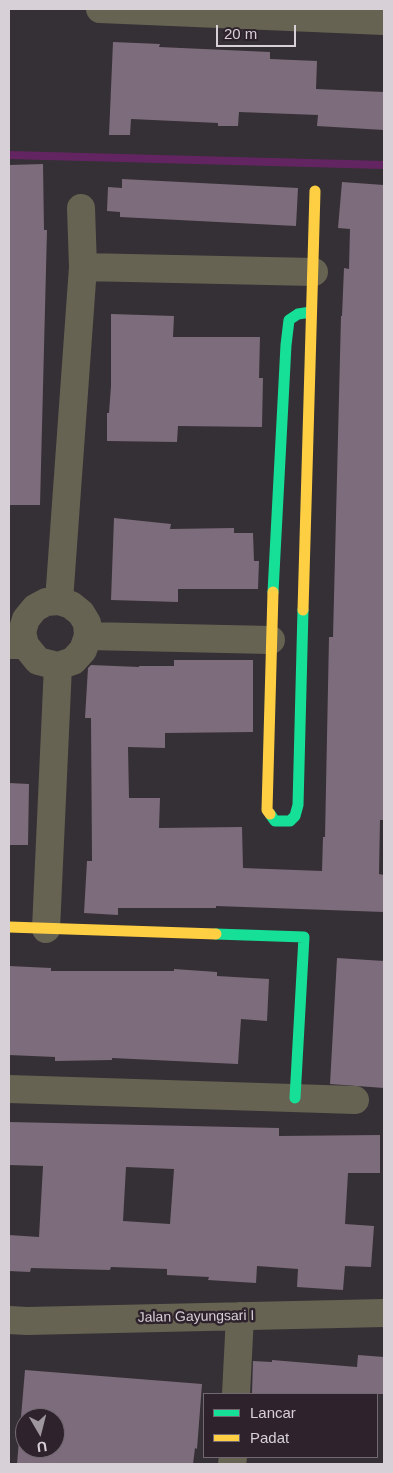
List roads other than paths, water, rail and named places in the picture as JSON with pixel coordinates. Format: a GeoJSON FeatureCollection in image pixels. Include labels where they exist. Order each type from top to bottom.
{"type":"FeatureCollection","features":[{"type":"Feature","properties":{"kind":"street"},"geometry":{"type":"LineString","coordinates":[[102,9],[316,13],[384,21]]}},
{"type":"Feature","properties":{"kind":"street"},"geometry":{"type":"LineString","coordinates":[[311,312],[298,314],[289,320],[286,345],[272,640],[267,810],[276,821],[283,822],[290,821],[295,816],[298,805],[315,192]]}},
{"type":"Feature","properties":{"kind":"street"},"geometry":{"type":"LineString","coordinates":[[34,605],[71,604],[80,613],[86,624],[88,636],[83,650],[72,661],[58,666],[38,661],[17,645],[26,619],[34,605],[83,267],[81,208]]}},
{"type":"Feature","properties":{"kind":"street"},"geometry":{"type":"LineString","coordinates":[[83,267],[314,272]]}},
{"type":"Feature","properties":{"kind":"street"},"geometry":{"type":"LineString","coordinates":[[88,636],[272,640]]}},
{"type":"Feature","properties":{"kind":"street"},"geometry":{"type":"LineString","coordinates":[[46,929],[58,666]]}},
{"type":"Feature","properties":{"kind":"street"},"geometry":{"type":"LineString","coordinates":[[9,928],[304,937],[295,1098]]}},
{"type":"Feature","properties":{"kind":"street"},"geometry":{"type":"LineString","coordinates":[[9,1090],[355,1100]]}},
{"type":"Feature","properties":{"kind":"street","name":"Jalan Gayungsari I"},"geometry":{"type":"LineString","coordinates":[[9,1320],[384,1313]]}},
{"type":"Feature","properties":{"kind":"street"},"geometry":{"type":"LineString","coordinates":[[236,1393],[240,1316]]}},
{"type":"Feature","properties":{"kind":"waterway"},"geometry":{"type":"LineString","coordinates":[[9,155],[384,165]]}}]}
